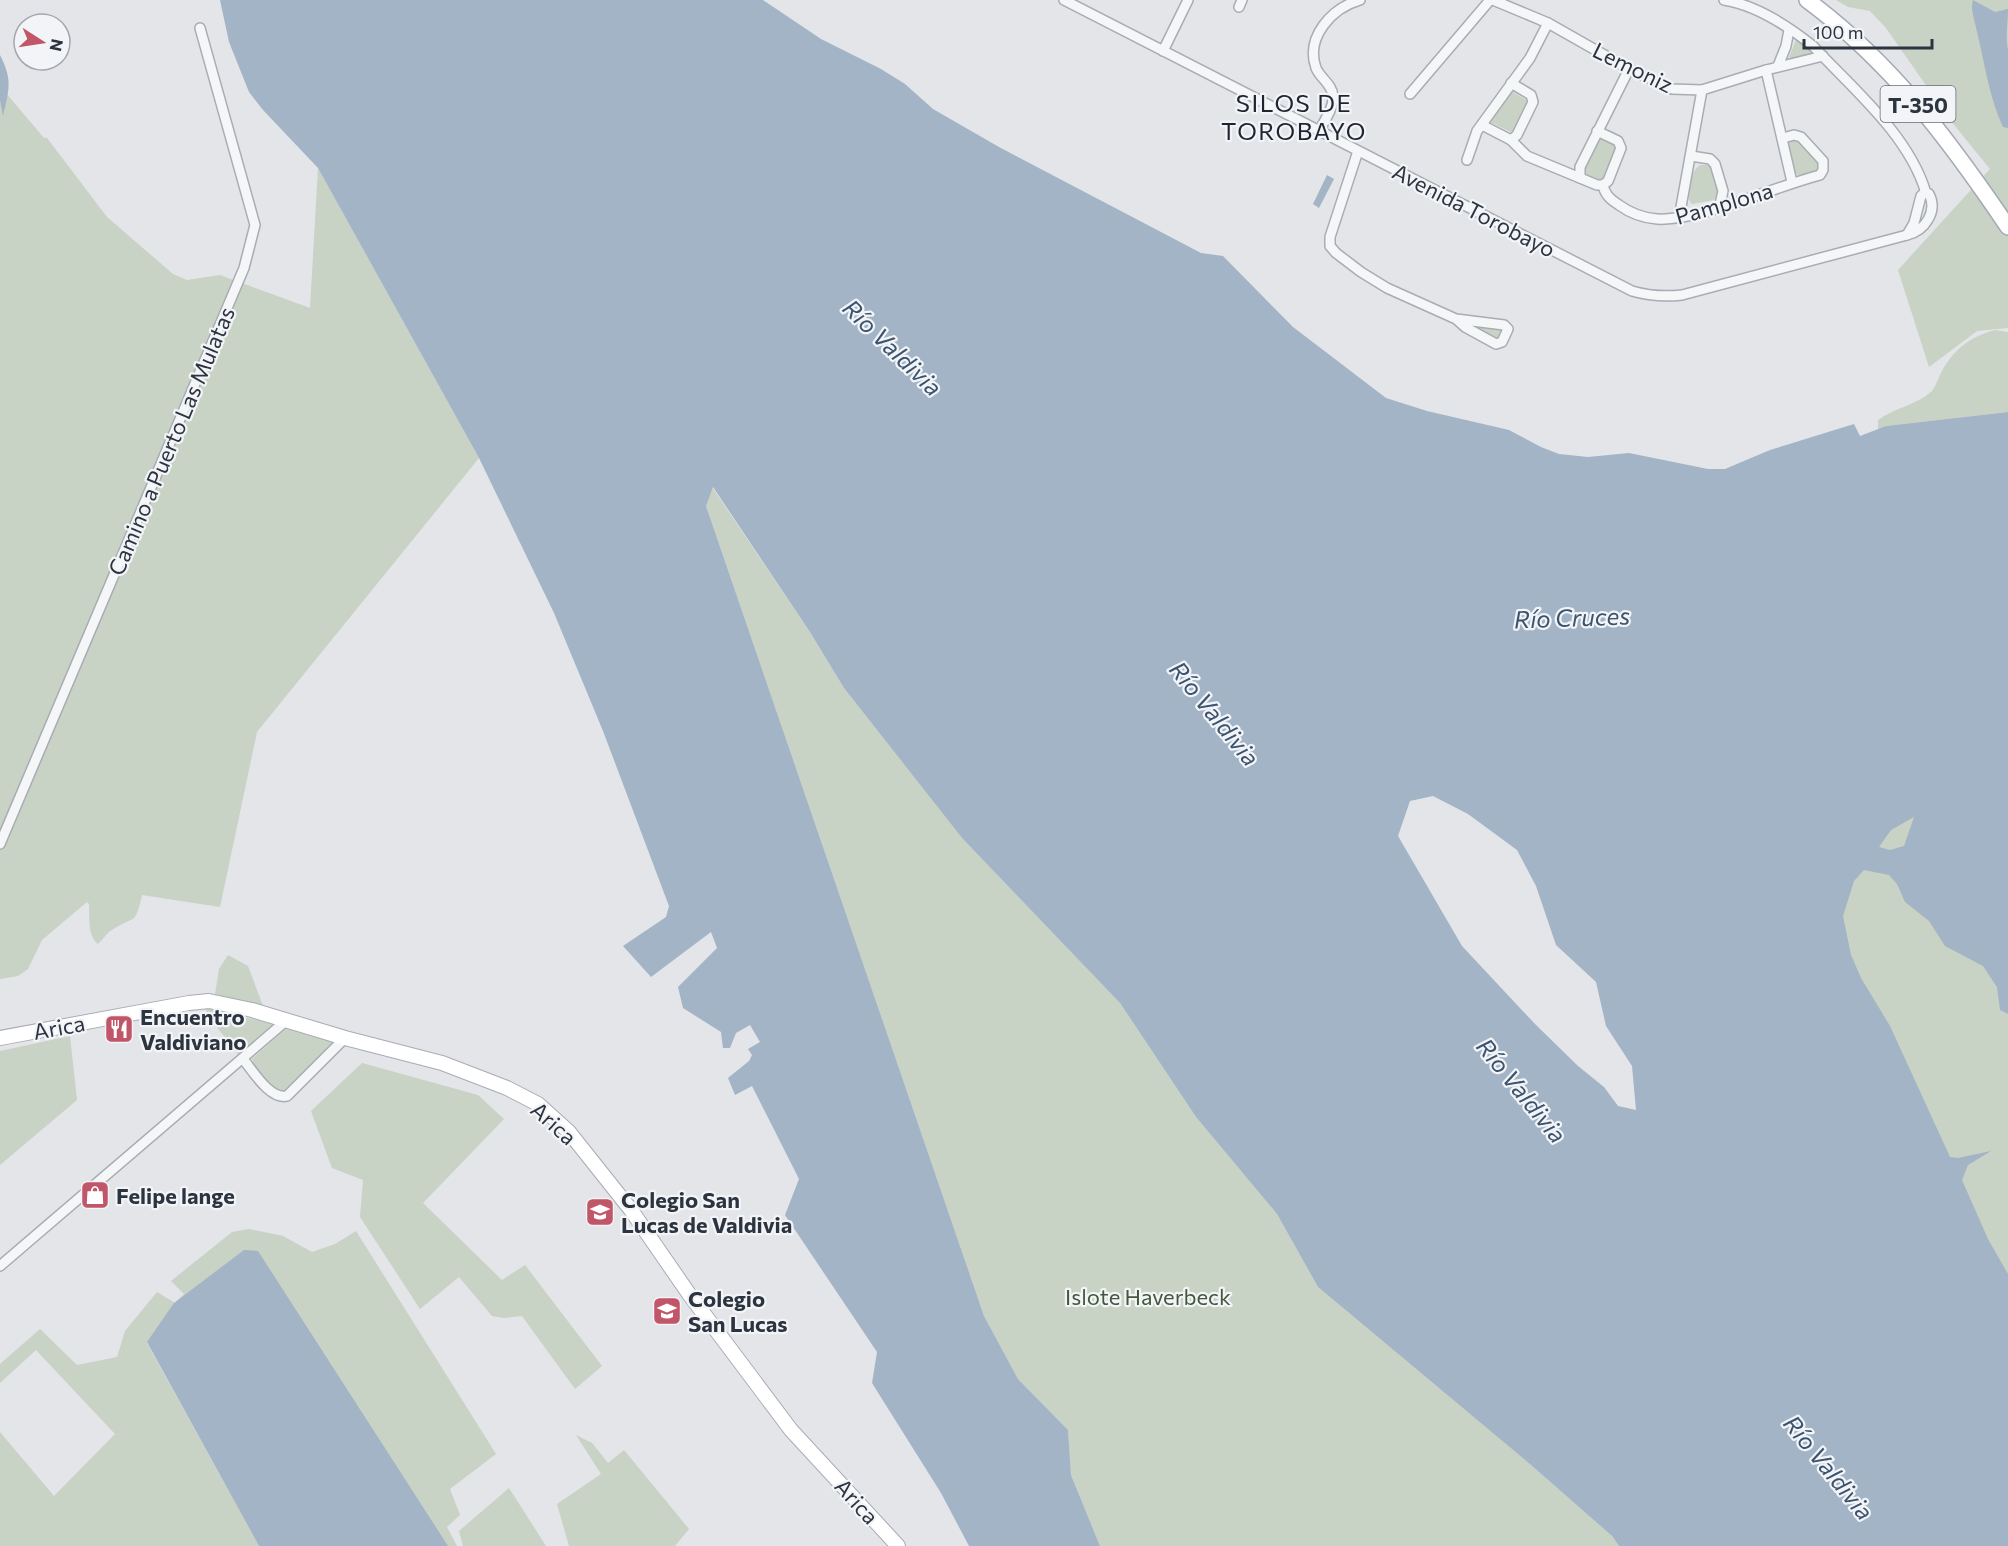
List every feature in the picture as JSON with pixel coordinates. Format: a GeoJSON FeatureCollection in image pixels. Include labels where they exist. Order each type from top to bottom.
{"type":"FeatureCollection","features":[{"type":"Feature","properties":{"kind":"main road","name":"T-350"},"geometry":{"type":"LineString","coordinates":[[1807,0],[1860,43],[1913,97],[1967,166],[2008,227]]}},
{"type":"Feature","properties":{"kind":"main road","name":"Arica"},"geometry":{"type":"LineString","coordinates":[[0,1038],[209,1001],[442,1063],[507,1088],[538,1104],[568,1132],[631,1210],[689,1294],[791,1430],[898,1546]]}},
{"type":"Feature","properties":{"kind":"street","name":"Avenida Torobayo"},"geometry":{"type":"LineString","coordinates":[[1064,0],[1632,291],[1648,296],[1682,295],[1907,235],[1921,229],[1929,217],[1932,199],[1926,193],[1913,160],[1877,114],[1823,56]]}},
{"type":"Feature","properties":{"kind":"street"},"geometry":{"type":"LineString","coordinates":[[1163,51],[1188,0]]}},
{"type":"Feature","properties":{"kind":"street"},"geometry":{"type":"LineString","coordinates":[[1319,131],[1332,104],[1333,95],[1317,69],[1314,56],[1315,43],[1320,31],[1333,15],[1343,7],[1360,0]]}},
{"type":"Feature","properties":{"kind":"street"},"geometry":{"type":"LineString","coordinates":[[1410,94],[1491,0]]}},
{"type":"Feature","properties":{"kind":"street","name":"Lemoniz"},"geometry":{"type":"LineString","coordinates":[[1491,0],[1548,23],[1629,69],[1672,89],[1702,90],[1778,66],[1823,56]]}},
{"type":"Feature","properties":{"kind":"street"},"geometry":{"type":"LineString","coordinates":[[1724,0],[1752,8],[1808,41],[1823,56]]}},
{"type":"Feature","properties":{"kind":"street"},"geometry":{"type":"LineString","coordinates":[[1467,160],[1477,131],[1530,58],[1548,23]]}},
{"type":"Feature","properties":{"kind":"street","name":"Camino a Puerto Las Mulatas"},"geometry":{"type":"LineString","coordinates":[[0,844],[244,268],[255,225],[200,28]]}},
{"type":"Feature","properties":{"kind":"street"},"geometry":{"type":"LineString","coordinates":[[1778,66],[1786,46],[1789,30]]}},
{"type":"Feature","properties":{"kind":"street"},"geometry":{"type":"LineString","coordinates":[[1580,178],[1580,167],[1629,69]]}},
{"type":"Feature","properties":{"kind":"street"},"geometry":{"type":"LineString","coordinates":[[1766,70],[1792,182]]}},
{"type":"Feature","properties":{"kind":"street"},"geometry":{"type":"LineString","coordinates":[[1511,83],[1531,95],[1533,102],[1517,135],[1511,140]]}},
{"type":"Feature","properties":{"kind":"street"},"geometry":{"type":"LineString","coordinates":[[1679,218],[1702,90]]}},
{"type":"Feature","properties":{"kind":"street"},"geometry":{"type":"LineString","coordinates":[[1482,125],[1511,140],[1527,156],[1597,185],[1603,185],[1608,181],[1621,148],[1618,141],[1597,131]]}},
{"type":"Feature","properties":{"kind":"street","name":"Pamplona"},"geometry":{"type":"LineString","coordinates":[[1603,185],[1608,197],[1630,212],[1657,219],[1679,218],[1719,209],[1792,182],[1820,175],[1823,164],[1799,136],[1783,138]]}},
{"type":"Feature","properties":{"kind":"street"},"geometry":{"type":"LineString","coordinates":[[1358,151],[1330,237],[1330,246],[1344,259],[1387,288],[1456,319],[1497,344],[1502,342],[1508,329],[1504,325],[1456,319]]}},
{"type":"Feature","properties":{"kind":"street"},"geometry":{"type":"LineString","coordinates":[[1691,156],[1710,159],[1715,164],[1723,191],[1719,209]]}},
{"type":"Feature","properties":{"kind":"street"},"geometry":{"type":"LineString","coordinates":[[0,1266],[287,1020]]}},
{"type":"Feature","properties":{"kind":"street"},"geometry":{"type":"LineString","coordinates":[[243,1059],[273,1094],[283,1098],[345,1038]]}},
{"type":"Feature","properties":{"kind":"green space"},"geometry":{"type":"Polygon","coordinates":[[[1836,0],[2008,0],[2008,328],[1977,331],[1929,367],[1898,270],[1990,169],[1951,121],[1886,28],[1870,11],[1848,7],[1836,0]]]}},
{"type":"Feature","properties":{"kind":"green space"},"geometry":{"type":"Polygon","coordinates":[[[1799,38],[1813,53],[1813,55],[1789,57],[1799,38]]]}},
{"type":"Feature","properties":{"kind":"green space"},"geometry":{"type":"Polygon","coordinates":[[[0,86],[44,138],[47,138],[107,217],[173,274],[187,280],[220,275],[310,308],[318,168],[479,458],[257,732],[220,907],[142,895],[133,919],[110,931],[98,944],[92,936],[87,902],[42,940],[28,969],[18,976],[0,979],[0,86]]]}},
{"type":"Feature","properties":{"kind":"green space"},"geometry":{"type":"Polygon","coordinates":[[[1511,91],[1528,101],[1529,104],[1513,133],[1490,122],[1511,91]]]}},
{"type":"Feature","properties":{"kind":"green space"},"geometry":{"type":"Polygon","coordinates":[[[1796,138],[1820,162],[1818,172],[1802,176],[1796,174],[1787,143],[1796,138]]]}},
{"type":"Feature","properties":{"kind":"green space"},"geometry":{"type":"Polygon","coordinates":[[[1600,139],[1615,146],[1616,150],[1604,180],[1601,181],[1584,174],[1583,171],[1596,141],[1600,139]]]}},
{"type":"Feature","properties":{"kind":"green space"},"geometry":{"type":"Polygon","coordinates":[[[1700,165],[1712,167],[1719,192],[1714,200],[1692,204],[1688,195],[1689,184],[1693,173],[1700,165]]]}},
{"type":"Feature","properties":{"kind":"green space"},"geometry":{"type":"Polygon","coordinates":[[[1469,326],[1501,329],[1503,331],[1497,338],[1469,326]]]}},
{"type":"Feature","properties":{"kind":"green space"},"geometry":{"type":"Polygon","coordinates":[[[1995,330],[2008,332],[2008,412],[1886,426],[1878,430],[1878,420],[1931,392],[1957,350],[1978,336],[1995,330]]]}},
{"type":"Feature","properties":{"kind":"green space","name":"Islote Haverbeck"},"geometry":{"type":"Polygon","coordinates":[[[712,487],[810,632],[844,688],[962,838],[1120,1003],[1196,1117],[1277,1214],[1318,1287],[1531,1465],[1612,1536],[1619,1546],[1100,1546],[1071,1475],[1068,1430],[1018,1379],[984,1316],[706,506],[712,487]]]}},
{"type":"Feature","properties":{"kind":"green space"},"geometry":{"type":"Polygon","coordinates":[[[2008,787],[2008,1276],[1838,939],[1843,876],[1872,834],[1914,817],[2008,787]]]}},
{"type":"Feature","properties":{"kind":"green space"},"geometry":{"type":"Polygon","coordinates":[[[228,955],[248,966],[263,1006],[217,998],[215,994],[219,969],[228,955]]]}},
{"type":"Feature","properties":{"kind":"green space"},"geometry":{"type":"Polygon","coordinates":[[[205,1007],[224,1010],[231,1015],[271,1022],[273,1029],[240,1057],[209,1017],[205,1007]]]}},
{"type":"Feature","properties":{"kind":"green space"},"geometry":{"type":"Polygon","coordinates":[[[288,1027],[333,1041],[333,1046],[285,1093],[277,1092],[252,1059],[288,1027]]]}},
{"type":"Feature","properties":{"kind":"green space"},"geometry":{"type":"Polygon","coordinates":[[[70,1036],[77,1100],[0,1165],[0,1051],[70,1036]]]}},
{"type":"Feature","properties":{"kind":"green space"},"geometry":{"type":"Polygon","coordinates":[[[362,1063],[478,1095],[504,1119],[423,1203],[502,1280],[525,1265],[602,1366],[575,1389],[522,1316],[504,1318],[492,1316],[459,1277],[420,1309],[360,1217],[363,1180],[332,1168],[311,1111],[362,1063]]]}},
{"type":"Feature","properties":{"kind":"green space"},"geometry":{"type":"Polygon","coordinates":[[[249,1229],[283,1236],[312,1252],[335,1244],[356,1231],[496,1454],[450,1489],[460,1515],[447,1527],[457,1546],[276,1546],[153,1334],[147,1343],[259,1546],[0,1546],[0,1432],[54,1496],[115,1434],[36,1350],[0,1383],[0,1364],[40,1329],[77,1365],[117,1357],[125,1331],[157,1292],[175,1303],[184,1294],[171,1281],[232,1232],[249,1229]]]}},
{"type":"Feature","properties":{"kind":"green space"},"geometry":{"type":"Polygon","coordinates":[[[576,1435],[592,1443],[608,1463],[624,1450],[689,1529],[675,1546],[569,1546],[557,1504],[601,1474],[576,1435]]]}},
{"type":"Feature","properties":{"kind":"green space"},"geometry":{"type":"Polygon","coordinates":[[[509,1488],[546,1546],[463,1546],[459,1531],[509,1488]]]}},
{"type":"Feature","properties":{"kind":"water"},"geometry":{"type":"Polygon","coordinates":[[[220,0],[763,0],[821,39],[881,69],[905,84],[933,109],[999,147],[1201,253],[1223,256],[1293,327],[1386,398],[1427,411],[1509,430],[1559,454],[1588,457],[1629,453],[1708,469],[1725,469],[1770,450],[1854,424],[1860,436],[1886,426],[2008,412],[2008,1014],[2000,1010],[1997,987],[1983,966],[1945,946],[1929,921],[1905,902],[1897,884],[1889,875],[1864,870],[1854,881],[1843,916],[1851,955],[1861,978],[1890,1026],[1950,1157],[1958,1158],[1991,1151],[1968,1165],[1962,1180],[1988,1239],[2008,1274],[2008,1546],[1619,1546],[1612,1536],[1531,1465],[1318,1287],[1277,1214],[1196,1117],[1120,1003],[962,838],[844,688],[810,632],[713,487],[706,506],[984,1316],[1018,1379],[1068,1430],[1071,1475],[1100,1546],[969,1546],[941,1493],[872,1383],[877,1352],[785,1215],[799,1179],[752,1086],[735,1095],[728,1078],[749,1061],[752,1055],[748,1049],[760,1042],[750,1025],[736,1033],[730,1048],[723,1048],[721,1032],[683,1008],[678,987],[717,948],[711,932],[651,977],[623,946],[666,917],[669,906],[603,731],[554,613],[479,458],[318,168],[249,92],[229,42],[220,0]],[[1433,796],[1410,801],[1398,836],[1462,946],[1535,1024],[1578,1066],[1604,1087],[1618,1106],[1636,1110],[1632,1066],[1606,1026],[1596,982],[1556,945],[1536,886],[1517,850],[1468,814],[1433,796]],[[1914,817],[1891,830],[1879,847],[1890,850],[1904,846],[1914,817]]]}},
{"type":"Feature","properties":{"kind":"water"},"geometry":{"type":"Polygon","coordinates":[[[1973,0],[1995,12],[2008,9],[2008,128],[2003,127],[1991,92],[1973,16],[1973,0]]]}},
{"type":"Feature","properties":{"kind":"water"},"geometry":{"type":"Polygon","coordinates":[[[0,55],[7,71],[9,85],[3,116],[0,100],[0,55]]]}},
{"type":"Feature","properties":{"kind":"water"},"geometry":{"type":"Polygon","coordinates":[[[1327,175],[1334,179],[1319,208],[1313,204],[1327,175]]]}},
{"type":"Feature","properties":{"kind":"water"},"geometry":{"type":"Polygon","coordinates":[[[244,1250],[258,1251],[448,1546],[259,1546],[147,1342],[174,1303],[244,1250]]]}},
{"type":"Feature","properties":{"kind":"place","name":"Encuentro Valdiviano"},"geometry":{"type":"Point","coordinates":[119,1029]}},
{"type":"Feature","properties":{"kind":"place","name":"Felipe lange"},"geometry":{"type":"Point","coordinates":[95,1195]}},
{"type":"Feature","properties":{"kind":"place","name":"Colegio San Lucas de Valdivia"},"geometry":{"type":"Point","coordinates":[600,1212]}},
{"type":"Feature","properties":{"kind":"place","name":"Colegio San Lucas"},"geometry":{"type":"Point","coordinates":[667,1311]}},
{"type":"Feature","properties":{"kind":"district","name":"SILOS DE TOROBAYO"},"geometry":{"type":"Point","coordinates":[1294,116]}},
{"type":"Feature","properties":{"kind":"water label","name":"Río Valdivia"},"geometry":{"type":"Point","coordinates":[893,347]}},
{"type":"Feature","properties":{"kind":"water label","name":"Río Cruces"},"geometry":{"type":"Point","coordinates":[1572,617]}},
{"type":"Feature","properties":{"kind":"water label","name":"Río Valdivia"},"geometry":{"type":"Point","coordinates":[1215,713]}},
{"type":"Feature","properties":{"kind":"water label","name":"Río Valdivia"},"geometry":{"type":"Point","coordinates":[1522,1090]}},
{"type":"Feature","properties":{"kind":"water label","name":"Río Valdivia"},"geometry":{"type":"Point","coordinates":[1829,1467]}}]}
